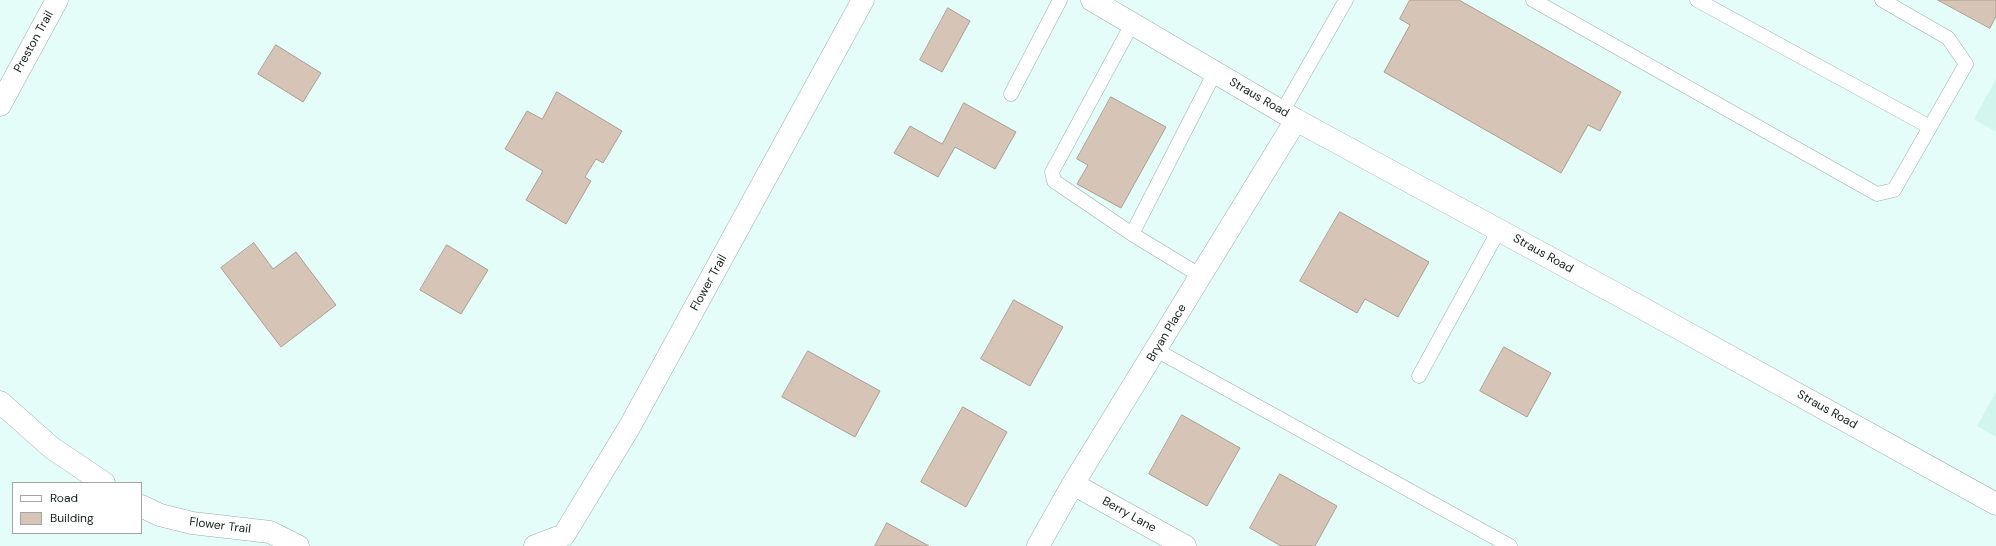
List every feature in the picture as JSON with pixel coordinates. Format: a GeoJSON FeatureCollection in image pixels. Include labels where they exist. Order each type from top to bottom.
{"type":"FeatureCollection","features":[{"type":"Feature","properties":{"kind":"street","name":"Preston Trail"},"geometry":{"type":"LineString","coordinates":[[0,105],[57,0]]}},
{"type":"Feature","properties":{"kind":"street","name":"Flower Trail"},"geometry":{"type":"LineString","coordinates":[[535,546],[564,535],[630,426],[863,0]]}},
{"type":"Feature","properties":{"kind":"street","name":"Straus Road"},"geometry":{"type":"LineString","coordinates":[[1092,0],[1289,116],[1996,504]]}},
{"type":"Feature","properties":{"kind":"street","name":"Bryan Place"},"geometry":{"type":"LineString","coordinates":[[1038,546],[1073,484],[1202,276],[1289,116]]}},
{"type":"Feature","properties":{"kind":"street"},"geometry":{"type":"LineString","coordinates":[[0,402],[52,448],[103,482]]}},
{"type":"Feature","properties":{"kind":"street","name":"Berry Lane"},"geometry":{"type":"LineString","coordinates":[[1073,484],[1185,546]]}},
{"type":"Feature","properties":{"kind":"street","name":"Flower Trail"},"geometry":{"type":"LineString","coordinates":[[142,506],[160,515],[192,523],[270,532],[298,546]]}},
{"type":"Feature","properties":{"kind":"lane"},"geometry":{"type":"LineString","coordinates":[[1011,94],[1060,0]]}},
{"type":"Feature","properties":{"kind":"lane"},"geometry":{"type":"LineString","coordinates":[[1289,116],[1346,0]]}},
{"type":"Feature","properties":{"kind":"lane"},"geometry":{"type":"LineString","coordinates":[[1533,0],[1877,194],[1894,190],[1966,64],[1948,38],[1882,0]]}},
{"type":"Feature","properties":{"kind":"lane"},"geometry":{"type":"LineString","coordinates":[[1697,0],[1930,127]]}},
{"type":"Feature","properties":{"kind":"lane"},"geometry":{"type":"LineString","coordinates":[[1132,24],[1052,172],[1054,181],[1132,234],[1202,276]]}},
{"type":"Feature","properties":{"kind":"lane"},"geometry":{"type":"LineString","coordinates":[[1132,234],[1215,72]]}},
{"type":"Feature","properties":{"kind":"lane"},"geometry":{"type":"LineString","coordinates":[[1419,376],[1499,230]]}},
{"type":"Feature","properties":{"kind":"lane"},"geometry":{"type":"LineString","coordinates":[[1156,350],[1510,546]]}},
{"type":"Feature","properties":{"kind":"shaded area"},"geometry":{"type":"Polygon","coordinates":[[[1996,79],[1996,132],[1974,119],[1996,79]]]}},
{"type":"Feature","properties":{"kind":"shaded area"},"geometry":{"type":"Polygon","coordinates":[[[1996,392],[1996,437],[1977,426],[1996,392]]]}},
{"type":"Feature","properties":{"kind":"building"},"geometry":{"type":"Polygon","coordinates":[[[1410,0],[1459,0],[1621,92],[1600,131],[1588,125],[1561,173],[1384,72],[1410,25],[1400,19],[1410,0]]]}},
{"type":"Feature","properties":{"kind":"building"},"geometry":{"type":"Polygon","coordinates":[[[1938,0],[1996,0],[1996,16],[1990,28],[1938,0]]]}},
{"type":"Feature","properties":{"kind":"building"},"geometry":{"type":"Polygon","coordinates":[[[948,8],[970,21],[942,72],[920,60],[948,8]]]}},
{"type":"Feature","properties":{"kind":"building"},"geometry":{"type":"Polygon","coordinates":[[[276,45],[321,73],[303,102],[258,74],[276,45]]]}},
{"type":"Feature","properties":{"kind":"building"},"geometry":{"type":"Polygon","coordinates":[[[557,92],[622,131],[603,163],[596,159],[585,177],[591,181],[566,224],[526,200],[543,171],[505,149],[527,111],[542,119],[557,92]]]}},
{"type":"Feature","properties":{"kind":"building"},"geometry":{"type":"Polygon","coordinates":[[[1111,97],[1166,127],[1121,208],[1077,184],[1088,165],[1077,159],[1111,97]]]}},
{"type":"Feature","properties":{"kind":"building"},"geometry":{"type":"Polygon","coordinates":[[[964,103],[1016,132],[995,169],[955,147],[938,177],[894,153],[910,126],[942,144],[964,103]]]}},
{"type":"Feature","properties":{"kind":"building"},"geometry":{"type":"Polygon","coordinates":[[[1340,212],[1429,262],[1398,317],[1365,299],[1357,313],[1300,281],[1340,212]]]}},
{"type":"Feature","properties":{"kind":"building"},"geometry":{"type":"Polygon","coordinates":[[[254,243],[273,269],[296,252],[336,305],[281,347],[221,268],[254,243]]]}},
{"type":"Feature","properties":{"kind":"building"},"geometry":{"type":"Polygon","coordinates":[[[447,245],[488,270],[461,314],[420,290],[447,245]]]}},
{"type":"Feature","properties":{"kind":"building"},"geometry":{"type":"Polygon","coordinates":[[[1014,300],[1063,327],[1030,386],[981,359],[1014,300]]]}},
{"type":"Feature","properties":{"kind":"building"},"geometry":{"type":"Polygon","coordinates":[[[1504,347],[1551,373],[1527,417],[1480,391],[1504,347]]]}},
{"type":"Feature","properties":{"kind":"building"},"geometry":{"type":"Polygon","coordinates":[[[808,351],[880,391],[855,437],[782,397],[808,351]]]}},
{"type":"Feature","properties":{"kind":"building"},"geometry":{"type":"Polygon","coordinates":[[[963,407],[1007,432],[966,507],[921,482],[963,407]]]}},
{"type":"Feature","properties":{"kind":"building"},"geometry":{"type":"Polygon","coordinates":[[[1182,415],[1240,448],[1207,506],[1149,474],[1182,415]]]}},
{"type":"Feature","properties":{"kind":"building"},"geometry":{"type":"Polygon","coordinates":[[[1280,474],[1337,506],[1315,546],[1281,546],[1250,528],[1280,474]]]}},
{"type":"Feature","properties":{"kind":"building"},"geometry":{"type":"Polygon","coordinates":[[[887,523],[929,546],[875,546],[887,523]]]}}]}
